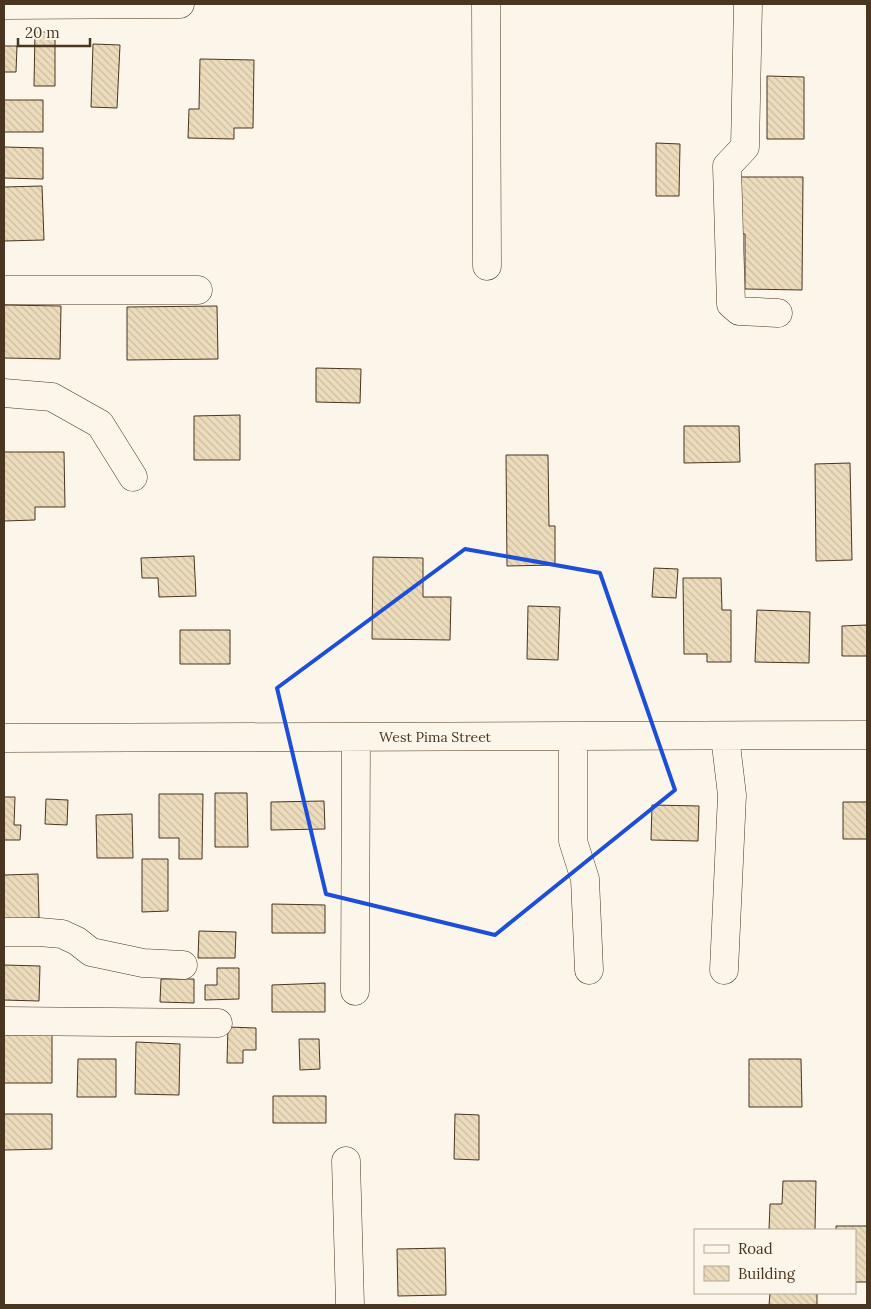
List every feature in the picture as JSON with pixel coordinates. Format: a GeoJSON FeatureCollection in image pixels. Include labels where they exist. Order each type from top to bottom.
{"type":"FeatureCollection","features":[{"type":"Feature","properties":{"kind":"street"},"geometry":{"type":"LineString","coordinates":[[4,5],[180,4]]}},
{"type":"Feature","properties":{"kind":"street"},"geometry":{"type":"LineString","coordinates":[[486,4],[487,266]]}},
{"type":"Feature","properties":{"kind":"street"},"geometry":{"type":"LineString","coordinates":[[748,4],[745,147],[727,166],[731,304],[739,311],[778,314]]}},
{"type":"Feature","properties":{"kind":"street"},"geometry":{"type":"LineString","coordinates":[[4,290],[198,290]]}},
{"type":"Feature","properties":{"kind":"street"},"geometry":{"type":"LineString","coordinates":[[4,393],[52,397],[100,424],[132,477]]}},
{"type":"Feature","properties":{"kind":"street"},"geometry":{"type":"LineString","coordinates":[[572,736],[572,841],[585,878],[590,970]]}},
{"type":"Feature","properties":{"kind":"street"},"geometry":{"type":"LineString","coordinates":[[724,970],[732,795],[725,736]]}},
{"type":"Feature","properties":{"kind":"street","name":"West Pima Street"},"geometry":{"type":"LineString","coordinates":[[4,738],[867,736]]}},
{"type":"Feature","properties":{"kind":"street"},"geometry":{"type":"LineString","coordinates":[[355,991],[356,737]]}},
{"type":"Feature","properties":{"kind":"street"},"geometry":{"type":"LineString","coordinates":[[4,932],[62,934],[77,941],[91,952],[143,963],[183,965]]}},
{"type":"Feature","properties":{"kind":"street"},"geometry":{"type":"LineString","coordinates":[[4,1021],[218,1022]]}},
{"type":"Feature","properties":{"kind":"street"},"geometry":{"type":"LineString","coordinates":[[346,1161],[350,1305]]}},
{"type":"Feature","properties":{"kind":"highlighted area"},"geometry":{"type":"Polygon","coordinates":[[[465,549],[600,573],[675,790],[495,935],[326,894],[277,688],[465,549]]]}},
{"type":"Feature","properties":{"kind":"building"},"geometry":{"type":"Polygon","coordinates":[[[35,32],[55,32],[55,86],[34,86],[35,32]]]}},
{"type":"Feature","properties":{"kind":"building"},"geometry":{"type":"Polygon","coordinates":[[[93,44],[120,45],[117,108],[91,107],[93,44]]]}},
{"type":"Feature","properties":{"kind":"building"},"geometry":{"type":"Polygon","coordinates":[[[4,46],[17,46],[16,72],[4,72],[4,46]]]}},
{"type":"Feature","properties":{"kind":"building"},"geometry":{"type":"Polygon","coordinates":[[[200,59],[254,60],[253,128],[234,128],[234,139],[188,138],[189,109],[199,109],[200,59]]]}},
{"type":"Feature","properties":{"kind":"building"},"geometry":{"type":"Polygon","coordinates":[[[767,76],[804,77],[804,139],[767,139],[767,76]]]}},
{"type":"Feature","properties":{"kind":"building"},"geometry":{"type":"Polygon","coordinates":[[[4,100],[43,100],[43,132],[4,132],[4,100]]]}},
{"type":"Feature","properties":{"kind":"building"},"geometry":{"type":"Polygon","coordinates":[[[656,143],[680,144],[679,196],[656,196],[656,143]]]}},
{"type":"Feature","properties":{"kind":"building"},"geometry":{"type":"Polygon","coordinates":[[[4,147],[43,148],[43,179],[4,178],[4,147]]]}},
{"type":"Feature","properties":{"kind":"building"},"geometry":{"type":"Polygon","coordinates":[[[736,177],[803,177],[802,290],[745,289],[745,234],[735,234],[736,177]]]}},
{"type":"Feature","properties":{"kind":"building"},"geometry":{"type":"Polygon","coordinates":[[[42,186],[44,240],[4,241],[4,187],[42,186]]]}},
{"type":"Feature","properties":{"kind":"building"},"geometry":{"type":"Polygon","coordinates":[[[4,305],[61,306],[60,359],[4,358],[4,305]]]}},
{"type":"Feature","properties":{"kind":"building"},"geometry":{"type":"Polygon","coordinates":[[[217,306],[218,359],[127,360],[127,307],[217,306]]]}},
{"type":"Feature","properties":{"kind":"building"},"geometry":{"type":"Polygon","coordinates":[[[316,368],[361,369],[360,403],[316,402],[316,368]]]}},
{"type":"Feature","properties":{"kind":"building"},"geometry":{"type":"Polygon","coordinates":[[[240,415],[240,460],[194,460],[194,416],[240,415]]]}},
{"type":"Feature","properties":{"kind":"building"},"geometry":{"type":"Polygon","coordinates":[[[684,426],[739,426],[740,462],[684,463],[684,426]]]}},
{"type":"Feature","properties":{"kind":"building"},"geometry":{"type":"Polygon","coordinates":[[[4,452],[64,452],[65,507],[35,507],[35,520],[4,521],[4,452]]]}},
{"type":"Feature","properties":{"kind":"building"},"geometry":{"type":"Polygon","coordinates":[[[506,455],[548,455],[549,526],[555,526],[555,565],[507,566],[506,455]]]}},
{"type":"Feature","properties":{"kind":"building"},"geometry":{"type":"Polygon","coordinates":[[[850,463],[852,560],[816,561],[815,464],[850,463]]]}},
{"type":"Feature","properties":{"kind":"building"},"geometry":{"type":"Polygon","coordinates":[[[194,556],[196,596],[159,597],[158,578],[142,578],[141,558],[194,556]]]}},
{"type":"Feature","properties":{"kind":"building"},"geometry":{"type":"Polygon","coordinates":[[[373,557],[423,558],[423,597],[451,597],[450,640],[372,639],[373,557]]]}},
{"type":"Feature","properties":{"kind":"building"},"geometry":{"type":"Polygon","coordinates":[[[654,568],[678,569],[676,598],[652,597],[654,568]]]}},
{"type":"Feature","properties":{"kind":"building"},"geometry":{"type":"Polygon","coordinates":[[[683,578],[721,578],[722,610],[731,610],[731,662],[707,662],[707,654],[684,654],[683,578]]]}},
{"type":"Feature","properties":{"kind":"building"},"geometry":{"type":"Polygon","coordinates":[[[528,606],[560,607],[558,660],[527,659],[528,606]]]}},
{"type":"Feature","properties":{"kind":"building"},"geometry":{"type":"Polygon","coordinates":[[[757,610],[810,612],[809,663],[755,662],[757,610]]]}},
{"type":"Feature","properties":{"kind":"building"},"geometry":{"type":"Polygon","coordinates":[[[867,625],[867,656],[842,656],[842,626],[867,625]]]}},
{"type":"Feature","properties":{"kind":"building"},"geometry":{"type":"Polygon","coordinates":[[[180,630],[230,630],[230,664],[180,664],[180,630]]]}},
{"type":"Feature","properties":{"kind":"building"},"geometry":{"type":"Polygon","coordinates":[[[215,793],[247,793],[248,847],[215,847],[215,793]]]}},
{"type":"Feature","properties":{"kind":"building"},"geometry":{"type":"Polygon","coordinates":[[[159,794],[203,794],[202,859],[179,859],[179,838],[159,838],[159,794]]]}},
{"type":"Feature","properties":{"kind":"building"},"geometry":{"type":"Polygon","coordinates":[[[4,797],[15,797],[14,825],[21,825],[20,840],[4,840],[4,797]]]}},
{"type":"Feature","properties":{"kind":"building"},"geometry":{"type":"Polygon","coordinates":[[[46,799],[68,800],[67,825],[45,824],[46,799]]]}},
{"type":"Feature","properties":{"kind":"building"},"geometry":{"type":"Polygon","coordinates":[[[324,801],[325,829],[271,830],[271,802],[324,801]]]}},
{"type":"Feature","properties":{"kind":"building"},"geometry":{"type":"Polygon","coordinates":[[[843,802],[867,802],[867,839],[843,839],[843,802]]]}},
{"type":"Feature","properties":{"kind":"building"},"geometry":{"type":"Polygon","coordinates":[[[652,805],[699,806],[698,841],[651,840],[652,805]]]}},
{"type":"Feature","properties":{"kind":"building"},"geometry":{"type":"Polygon","coordinates":[[[132,814],[133,858],[97,858],[96,815],[132,814]]]}},
{"type":"Feature","properties":{"kind":"building"},"geometry":{"type":"Polygon","coordinates":[[[142,859],[168,859],[168,911],[142,912],[142,859]]]}},
{"type":"Feature","properties":{"kind":"building"},"geometry":{"type":"Polygon","coordinates":[[[38,874],[39,918],[4,920],[4,875],[38,874]]]}},
{"type":"Feature","properties":{"kind":"building"},"geometry":{"type":"Polygon","coordinates":[[[272,904],[325,905],[325,933],[272,933],[272,904]]]}},
{"type":"Feature","properties":{"kind":"building"},"geometry":{"type":"Polygon","coordinates":[[[199,931],[236,932],[235,958],[198,958],[199,931]]]}},
{"type":"Feature","properties":{"kind":"building"},"geometry":{"type":"Polygon","coordinates":[[[4,965],[40,966],[39,1001],[4,1000],[4,965]]]}},
{"type":"Feature","properties":{"kind":"building"},"geometry":{"type":"Polygon","coordinates":[[[217,968],[239,968],[239,999],[205,1000],[205,985],[217,985],[217,968]]]}},
{"type":"Feature","properties":{"kind":"building"},"geometry":{"type":"Polygon","coordinates":[[[161,979],[194,979],[194,1003],[160,1002],[161,979]]]}},
{"type":"Feature","properties":{"kind":"building"},"geometry":{"type":"Polygon","coordinates":[[[325,983],[325,1012],[272,1012],[272,985],[325,983]]]}},
{"type":"Feature","properties":{"kind":"building"},"geometry":{"type":"Polygon","coordinates":[[[228,1027],[256,1028],[256,1050],[243,1050],[243,1063],[227,1063],[228,1027]]]}},
{"type":"Feature","properties":{"kind":"building"},"geometry":{"type":"Polygon","coordinates":[[[4,1031],[52,1031],[52,1083],[4,1083],[4,1031]]]}},
{"type":"Feature","properties":{"kind":"building"},"geometry":{"type":"Polygon","coordinates":[[[299,1039],[319,1039],[320,1069],[300,1070],[299,1039]]]}},
{"type":"Feature","properties":{"kind":"building"},"geometry":{"type":"Polygon","coordinates":[[[136,1042],[180,1044],[179,1095],[135,1094],[136,1042]]]}},
{"type":"Feature","properties":{"kind":"building"},"geometry":{"type":"Polygon","coordinates":[[[78,1059],[116,1059],[116,1097],[77,1097],[78,1059]]]}},
{"type":"Feature","properties":{"kind":"building"},"geometry":{"type":"Polygon","coordinates":[[[749,1059],[801,1059],[802,1107],[749,1107],[749,1059]]]}},
{"type":"Feature","properties":{"kind":"building"},"geometry":{"type":"Polygon","coordinates":[[[273,1096],[326,1096],[326,1123],[273,1123],[273,1096]]]}},
{"type":"Feature","properties":{"kind":"building"},"geometry":{"type":"Polygon","coordinates":[[[4,1114],[52,1114],[52,1149],[4,1150],[4,1114]]]}},
{"type":"Feature","properties":{"kind":"building"},"geometry":{"type":"Polygon","coordinates":[[[455,1114],[479,1115],[479,1160],[454,1159],[455,1114]]]}},
{"type":"Feature","properties":{"kind":"building"},"geometry":{"type":"Polygon","coordinates":[[[783,1181],[816,1181],[815,1229],[769,1229],[770,1204],[782,1204],[783,1181]]]}},
{"type":"Feature","properties":{"kind":"building"},"geometry":{"type":"Polygon","coordinates":[[[836,1226],[867,1226],[867,1282],[856,1282],[856,1229],[836,1229],[836,1226]]]}},
{"type":"Feature","properties":{"kind":"building"},"geometry":{"type":"Polygon","coordinates":[[[445,1248],[446,1295],[398,1296],[397,1249],[445,1248]]]}},
{"type":"Feature","properties":{"kind":"building"},"geometry":{"type":"Polygon","coordinates":[[[770,1294],[817,1294],[817,1305],[769,1305],[770,1294]]]}}]}
